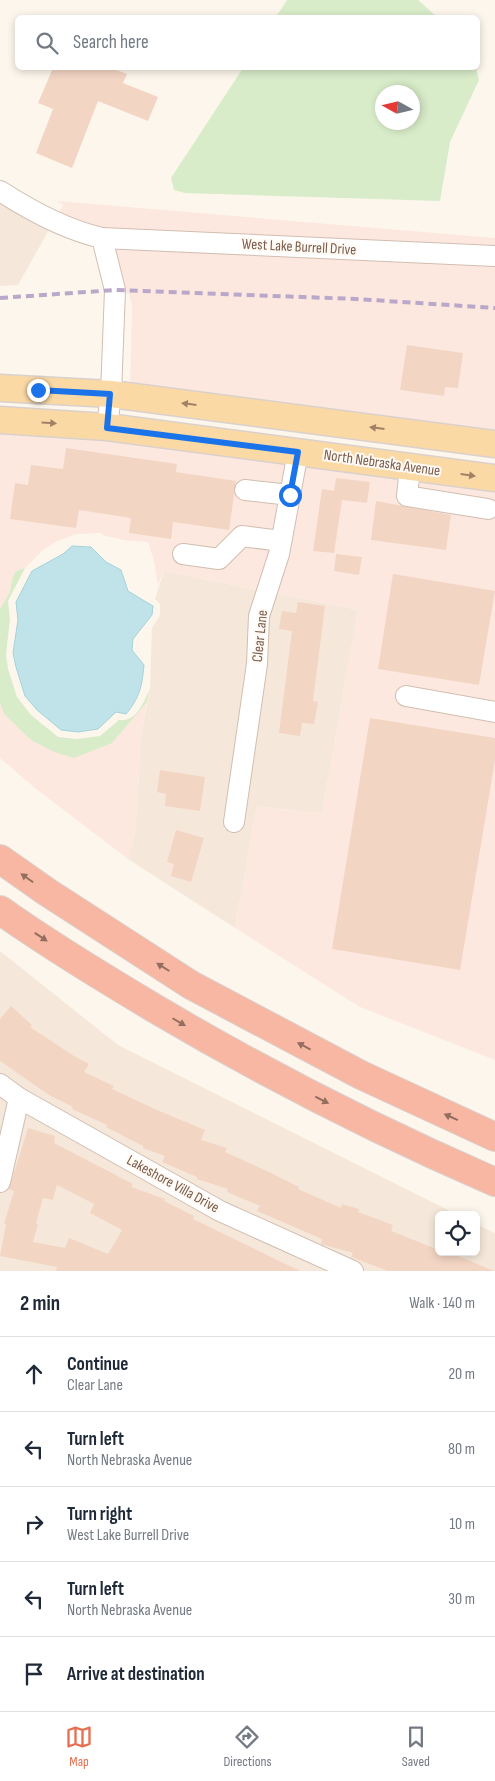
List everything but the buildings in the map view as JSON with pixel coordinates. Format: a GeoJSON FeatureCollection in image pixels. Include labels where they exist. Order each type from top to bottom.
{"type":"FeatureCollection","features":[{"type":"Feature","properties":{"kind":"highway"},"geometry":{"type":"LineString","coordinates":[[0,859],[47,892],[191,985],[360,1075],[495,1137]]}},
{"type":"Feature","properties":{"kind":"highway"},"geometry":{"type":"LineString","coordinates":[[0,910],[124,990],[254,1065],[379,1129],[495,1182]]}},
{"type":"Feature","properties":{"kind":"main road"},"geometry":{"type":"LineString","coordinates":[[0,388],[110,394],[495,444]]}},
{"type":"Feature","properties":{"kind":"main road","name":"North Nebraska Avenue"},"geometry":{"type":"LineString","coordinates":[[0,420],[107,428],[495,478]]}},
{"type":"Feature","properties":{"kind":"main road"},"geometry":{"type":"LineString","coordinates":[[298,452],[315,442],[325,440],[410,448],[441,453],[456,449],[461,439]]}},
{"type":"Feature","properties":{"kind":"street","name":"West Lake Burrell Drive"},"geometry":{"type":"LineString","coordinates":[[0,191],[23,206],[81,233],[102,238],[495,256]]}},
{"type":"Feature","properties":{"kind":"street"},"geometry":{"type":"LineString","coordinates":[[102,238],[115,290],[107,428]]}},
{"type":"Feature","properties":{"kind":"street","name":"Clear Lane"},"geometry":{"type":"LineString","coordinates":[[234,822],[257,664],[259,616],[279,554],[298,452]]}},
{"type":"Feature","properties":{"kind":"street"},"geometry":{"type":"LineString","coordinates":[[410,467],[407,496],[492,509],[495,478]]}},
{"type":"Feature","properties":{"kind":"street"},"geometry":{"type":"LineString","coordinates":[[245,490],[290,495]]}},
{"type":"Feature","properties":{"kind":"street"},"geometry":{"type":"LineString","coordinates":[[183,554],[219,558],[242,536],[281,541]]}},
{"type":"Feature","properties":{"kind":"street"},"geometry":{"type":"LineString","coordinates":[[406,696],[495,712]]}},
{"type":"Feature","properties":{"kind":"street","name":"Lakeshore Villa Drive"},"geometry":{"type":"LineString","coordinates":[[0,1084],[19,1098],[220,1211],[353,1271]]}},
{"type":"Feature","properties":{"kind":"street"},"geometry":{"type":"LineString","coordinates":[[0,1182],[19,1098]]}},
{"type":"Feature","properties":{"kind":"shaded area"},"geometry":{"type":"Polygon","coordinates":[[[0,201],[50,228],[18,285],[0,286],[0,201]]]}},
{"type":"Feature","properties":{"kind":"shaded area"},"geometry":{"type":"Polygon","coordinates":[[[57,201],[495,238],[495,248],[103,230],[84,225],[59,213],[63,205],[57,201]]]}},
{"type":"Feature","properties":{"kind":"shaded area"},"geometry":{"type":"Polygon","coordinates":[[[114,247],[495,264],[495,435],[130,388],[132,306],[129,294],[124,292],[114,247]]]}},
{"type":"Feature","properties":{"kind":"shaded area"},"geometry":{"type":"Polygon","coordinates":[[[0,429],[287,459],[270,552],[257,590],[164,571],[158,585],[154,561],[148,542],[124,540],[100,533],[76,534],[55,542],[42,551],[25,568],[16,571],[12,579],[10,592],[0,609],[0,429]]]}},
{"type":"Feature","properties":{"kind":"shaded area"},"geometry":{"type":"Polygon","coordinates":[[[306,461],[495,487],[495,1060],[360,1007],[235,928],[257,806],[322,814],[358,610],[276,593],[306,461]]]}},
{"type":"Feature","properties":{"kind":"shaded area"},"geometry":{"type":"Polygon","coordinates":[[[164,571],[257,590],[224,829],[242,831],[266,666],[268,617],[276,593],[358,610],[322,814],[257,806],[235,928],[128,859],[135,832],[140,741],[150,688],[152,628],[160,615],[160,604],[155,599],[164,571]]]}},
{"type":"Feature","properties":{"kind":"shaded area"},"geometry":{"type":"Polygon","coordinates":[[[147,702],[140,741],[135,832],[128,859],[35,788],[0,758],[0,703],[4,714],[31,740],[112,743],[147,702]]]}},
{"type":"Feature","properties":{"kind":"shaded area"},"geometry":{"type":"Polygon","coordinates":[[[0,951],[118,1045],[450,1211],[435,1211],[435,1256],[480,1256],[480,1226],[495,1233],[495,1271],[0,1271],[0,951]]]}},
{"type":"Feature","properties":{"kind":"green space"},"geometry":{"type":"Polygon","coordinates":[[[287,0],[418,0],[435,15],[277,15],[287,0]]]}},
{"type":"Feature","properties":{"kind":"green space"},"geometry":{"type":"Polygon","coordinates":[[[242,70],[476,70],[479,80],[450,142],[440,201],[185,193],[174,190],[171,178],[242,70]]]}},
{"type":"Feature","properties":{"kind":"green space"},"geometry":{"type":"Polygon","coordinates":[[[25,568],[8,601],[10,619],[6,654],[8,669],[17,697],[31,715],[58,737],[77,739],[100,736],[119,720],[130,718],[138,712],[149,691],[147,702],[112,743],[74,758],[54,752],[31,740],[4,714],[0,703],[0,609],[10,592],[12,579],[16,571],[25,568]]]}},
{"type":"Feature","properties":{"kind":"water"},"geometry":{"type":"Polygon","coordinates":[[[72,546],[91,547],[106,562],[121,570],[128,591],[153,606],[152,615],[133,639],[132,650],[144,665],[137,697],[126,714],[116,712],[98,729],[78,732],[61,730],[37,710],[25,696],[13,653],[18,620],[16,602],[32,571],[63,554],[72,546]]]}},
{"type":"Feature","properties":{"kind":"railway"},"geometry":{"type":"LineString","coordinates":[[0,298],[115,290],[356,299],[495,308]]}},
{"type":"Feature","properties":{"kind":"route"},"geometry":{"type":"LineString","coordinates":[[38,390],[110,394],[107,428],[298,452],[290,495]]}}]}
